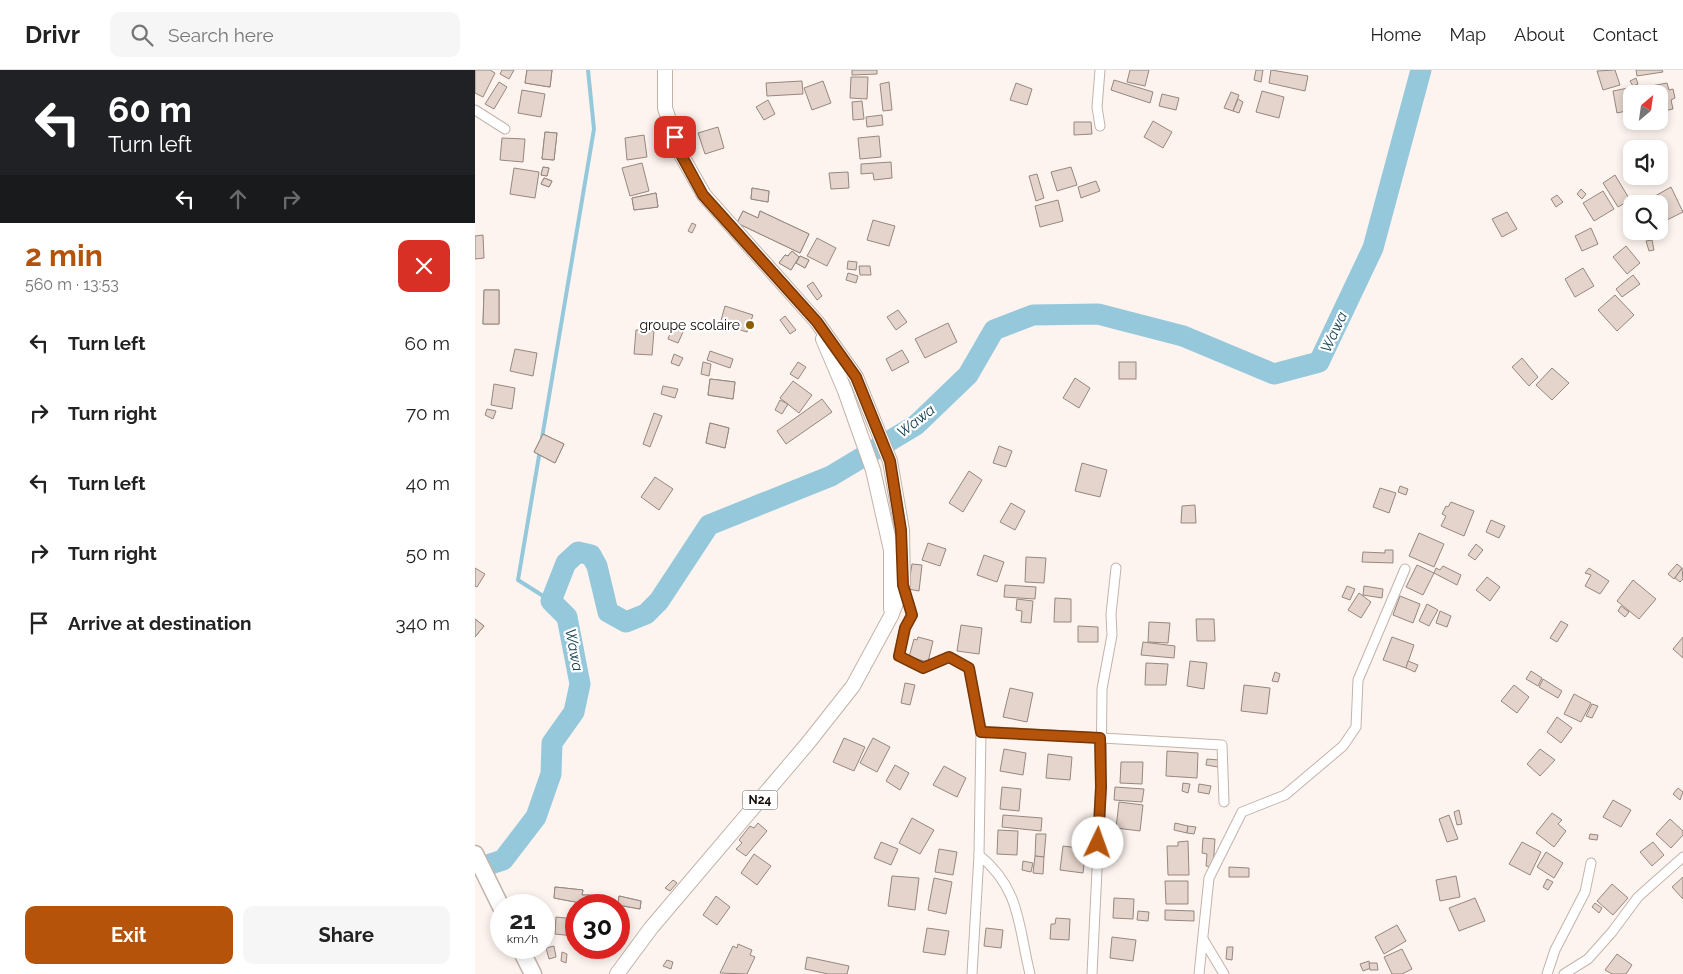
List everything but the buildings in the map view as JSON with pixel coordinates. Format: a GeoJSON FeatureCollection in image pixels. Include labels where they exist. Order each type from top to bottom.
{"type":"FeatureCollection","features":[{"type":"Feature","properties":{"kind":"highway"},"geometry":{"type":"LineString","coordinates":[[475,854],[495,894]]}},
{"type":"Feature","properties":{"kind":"highway"},"geometry":{"type":"LineString","coordinates":[[526,959],[533,974]]}},
{"type":"Feature","properties":{"kind":"main road","name":"N24"},"geometry":{"type":"LineString","coordinates":[[617,974],[651,928],[809,743],[853,686],[891,616],[903,585],[901,530],[890,461],[856,377],[817,322],[703,195],[679,151],[665,108],[665,70]]}},
{"type":"Feature","properties":{"kind":"main road","name":"N24"},"geometry":{"type":"LineString","coordinates":[[817,322],[873,470],[891,550],[891,616]]}},
{"type":"Feature","properties":{"kind":"street"},"geometry":{"type":"LineString","coordinates":[[1100,70],[1097,107],[1100,126]]}},
{"type":"Feature","properties":{"kind":"street"},"geometry":{"type":"LineString","coordinates":[[475,110],[505,128]]}},
{"type":"Feature","properties":{"kind":"street"},"geometry":{"type":"LineString","coordinates":[[1091,974],[1101,787],[1102,689],[1112,635],[1111,614],[1116,568]]}},
{"type":"Feature","properties":{"kind":"street"},"geometry":{"type":"LineString","coordinates":[[1199,974],[1209,878],[1242,812],[1285,795],[1343,746],[1356,727],[1358,680],[1405,569]]}},
{"type":"Feature","properties":{"kind":"street"},"geometry":{"type":"LineString","coordinates":[[903,585],[912,615],[905,628],[899,656],[923,668],[949,657],[969,668],[981,732],[979,855],[972,974]]}},
{"type":"Feature","properties":{"kind":"street"},"geometry":{"type":"LineString","coordinates":[[981,732],[1222,745],[1224,802]]}},
{"type":"Feature","properties":{"kind":"street"},"geometry":{"type":"LineString","coordinates":[[979,855],[995,868],[1009,888],[1019,913],[1030,974]]}},
{"type":"Feature","properties":{"kind":"street"},"geometry":{"type":"LineString","coordinates":[[1564,974],[1587,959],[1613,932],[1638,897],[1683,857]]}},
{"type":"Feature","properties":{"kind":"street"},"geometry":{"type":"LineString","coordinates":[[1547,974],[1555,950],[1585,892],[1591,863]]}},
{"type":"Feature","properties":{"kind":"street"},"geometry":{"type":"LineString","coordinates":[[1203,939],[1224,974]]}},
{"type":"Feature","properties":{"kind":"waterway"},"geometry":{"type":"LineString","coordinates":[[542,438],[594,129],[588,70]]}},
{"type":"Feature","properties":{"kind":"waterway","name":"Wawa"},"geometry":{"type":"LineString","coordinates":[[475,864],[481,867],[503,860],[536,817],[551,774],[552,743],[574,712],[580,684],[567,617],[551,601],[566,563],[578,552],[591,555],[597,566],[608,612],[626,622],[646,614],[659,601],[709,525],[831,476],[916,425],[968,375],[994,330],[1033,315],[1098,314],[1183,336],[1274,374],[1319,362],[1373,248],[1421,70]]}},
{"type":"Feature","properties":{"kind":"waterway"},"geometry":{"type":"LineString","coordinates":[[540,450],[518,580],[551,601]]}},
{"type":"Feature","properties":{"kind":"place","name":"groupe scolaire"},"geometry":{"type":"Point","coordinates":[750,325]}},
{"type":"Feature","properties":{"kind":"route"},"geometry":{"type":"LineString","coordinates":[[675,137],[679,151],[703,195],[817,322],[856,377],[869,405],[890,461],[901,530],[903,585],[912,615],[905,628],[899,656],[923,668],[949,657],[969,668],[981,732],[1100,738],[1101,787],[1098,843]]}}]}
